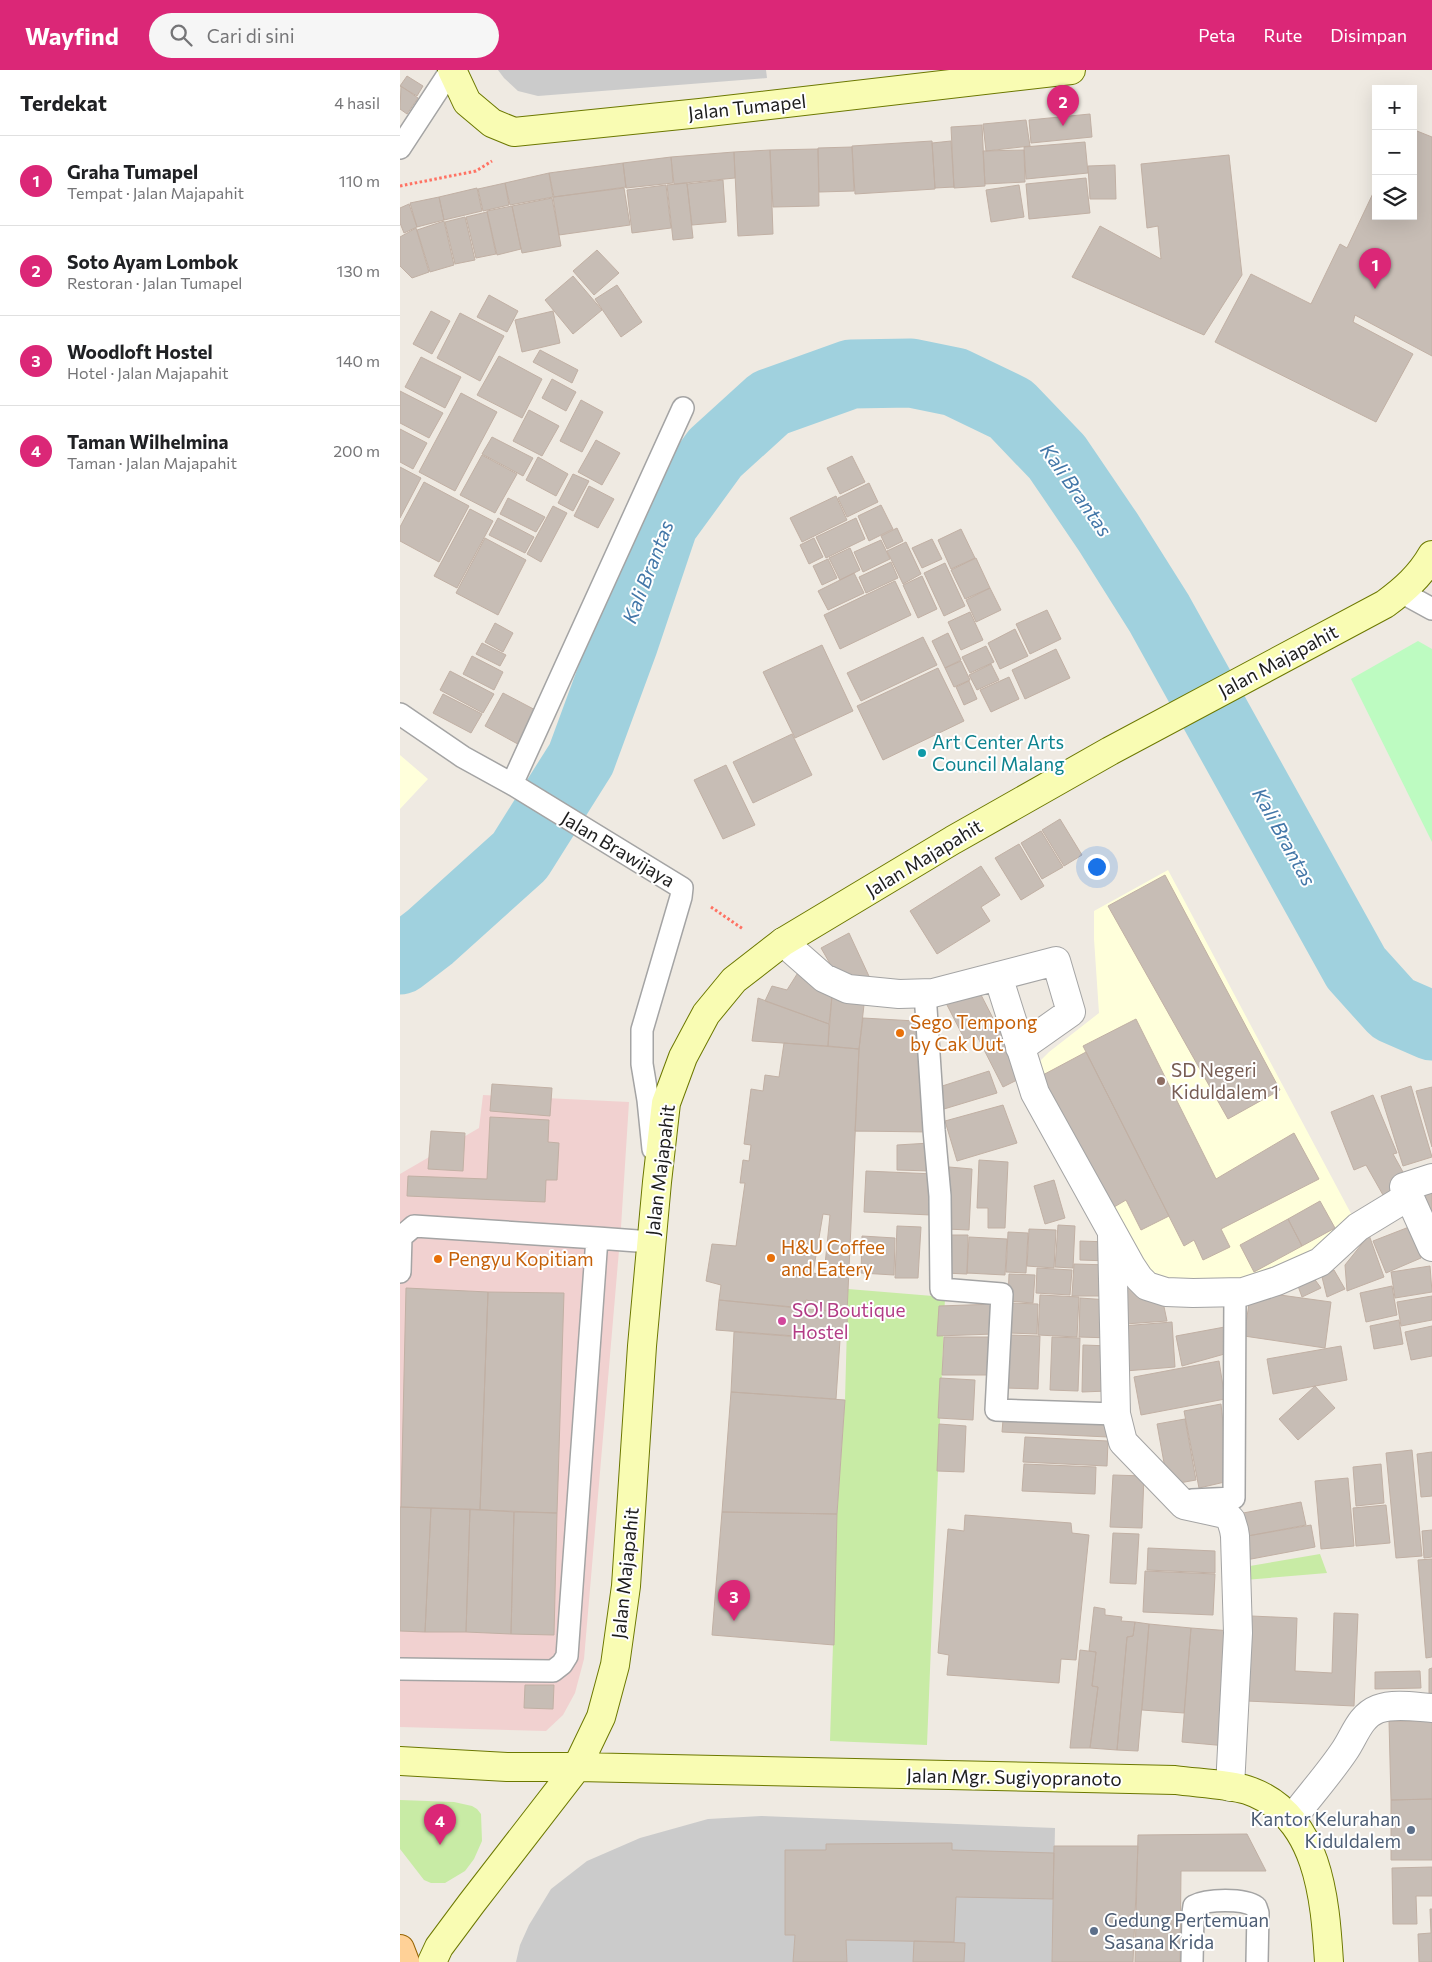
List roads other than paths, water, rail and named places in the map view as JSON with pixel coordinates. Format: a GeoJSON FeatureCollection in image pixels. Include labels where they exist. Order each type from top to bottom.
{"type":"FeatureCollection","features":[{"type":"Feature","properties":{"kind":"main road"},"geometry":{"type":"LineString","coordinates":[[400,1949],[405,1962]]}},
{"type":"Feature","properties":{"kind":"street","name":"Jalan Tumapel"},"geometry":{"type":"LineString","coordinates":[[451,70],[467,102],[492,122],[514,132],[700,113],[1072,70]]}},
{"type":"Feature","properties":{"kind":"street","name":"Jalan Majapahit"},"geometry":{"type":"LineString","coordinates":[[432,1962],[439,1947],[470,1904],[577,1767],[601,1717],[615,1665],[626,1586],[651,1242],[666,1103],[682,1057],[706,1014],[734,980],[783,942],[953,840],[1110,751],[1385,604],[1401,592],[1430,563]]}},
{"type":"Feature","properties":{"kind":"street"},"geometry":{"type":"LineString","coordinates":[[783,942],[824,978],[848,989],[899,994],[932,993],[1056,961],[1071,1012],[1020,1048]]}},
{"type":"Feature","properties":{"kind":"street"},"geometry":{"type":"LineString","coordinates":[[998,976],[1035,1093],[1131,1266],[1147,1286],[1166,1292],[1193,1294],[1243,1292],[1277,1281],[1320,1262],[1358,1227],[1409,1196]]}},
{"type":"Feature","properties":{"kind":"street"},"geometry":{"type":"LineString","coordinates":[[1432,1178],[1404,1187],[1432,1246]]}},
{"type":"Feature","properties":{"kind":"street"},"geometry":{"type":"LineString","coordinates":[[1112,1233],[1116,1414],[1123,1442],[1184,1505],[1224,1514],[1231,1520],[1235,1536],[1238,1633],[1230,1787]]}},
{"type":"Feature","properties":{"kind":"street"},"geometry":{"type":"LineString","coordinates":[[1291,1820],[1346,1749],[1358,1726],[1368,1715],[1379,1709],[1395,1707],[1432,1708]]}},
{"type":"Feature","properties":{"kind":"street","name":"Jalan Mgr. Sugiyopranoto"},"geometry":{"type":"LineString","coordinates":[[400,1761],[507,1767],[1175,1780],[1248,1790],[1280,1807],[1291,1820],[1311,1854],[1320,1879],[1326,1912],[1329,1962]]}},
{"type":"Feature","properties":{"kind":"lane"},"geometry":{"type":"LineString","coordinates":[[400,148],[451,70]]}},
{"type":"Feature","properties":{"kind":"lane"},"geometry":{"type":"LineString","coordinates":[[520,789],[683,408]]}},
{"type":"Feature","properties":{"kind":"lane"},"geometry":{"type":"LineString","coordinates":[[1401,592],[1432,609]]}},
{"type":"Feature","properties":{"kind":"lane","name":"Jalan Brawijaya"},"geometry":{"type":"LineString","coordinates":[[400,714],[463,757],[520,789],[682,888],[682,897],[642,1030],[642,1064],[657,1182]]}},
{"type":"Feature","properties":{"kind":"lane"},"geometry":{"type":"LineString","coordinates":[[925,993],[940,1196],[941,1289],[1002,1294],[996,1410],[1116,1414]]}},
{"type":"Feature","properties":{"kind":"lane"},"geometry":{"type":"LineString","coordinates":[[400,1272],[401,1237],[414,1226],[651,1242]]}},
{"type":"Feature","properties":{"kind":"lane"},"geometry":{"type":"LineString","coordinates":[[400,1669],[553,1671],[562,1664],[567,1656],[597,1238]]}},
{"type":"Feature","properties":{"kind":"lane"},"geometry":{"type":"LineString","coordinates":[[1179,1500],[1234,1498],[1235,1292]]}},
{"type":"Feature","properties":{"kind":"lane"},"geometry":{"type":"LineString","coordinates":[[1192,1962],[1194,1906],[1205,1902],[1244,1901],[1256,1907],[1258,1913],[1257,1962]]}},
{"type":"Feature","properties":{"kind":"waterway","name":"Kali Brantas"},"geometry":{"type":"LineString","coordinates":[[400,960],[430,937],[520,856],[581,759],[624,642],[664,523],[715,453],[770,403],[851,374],[911,373],[955,382],[1011,409],[1057,457],[1108,532],[1159,613],[1356,968],[1393,1009],[1432,1026]]}},
{"type":"Feature","properties":{"kind":"place","name":"Soto Ayam Lombok"},"geometry":{"type":"Point","coordinates":[1063,126]}},
{"type":"Feature","properties":{"kind":"place","name":"Graha Tumapel"},"geometry":{"type":"Point","coordinates":[1375,289]}},
{"type":"Feature","properties":{"kind":"place","name":"Art Center Arts Council Malang"},"geometry":{"type":"Point","coordinates":[922,753]}},
{"type":"Feature","properties":{"kind":"place","name":"Sego Tempong by Cak Uut"},"geometry":{"type":"Point","coordinates":[900,1033]}},
{"type":"Feature","properties":{"kind":"place","name":"SD Negeri Kiduldalem 1"},"geometry":{"type":"Point","coordinates":[1161,1081]}},
{"type":"Feature","properties":{"kind":"place","name":"H&U Coffee and Eatery"},"geometry":{"type":"Point","coordinates":[771,1258]}},
{"type":"Feature","properties":{"kind":"place","name":"Pengyu Kopitiam"},"geometry":{"type":"Point","coordinates":[438,1259]}},
{"type":"Feature","properties":{"kind":"place","name":"SO! Boutique Hostel"},"geometry":{"type":"Point","coordinates":[782,1321]}},
{"type":"Feature","properties":{"kind":"place","name":"Woodloft Hostel"},"geometry":{"type":"Point","coordinates":[734,1621]}},
{"type":"Feature","properties":{"kind":"place","name":"Kantor Kelurahan Kiduldalem"},"geometry":{"type":"Point","coordinates":[1411,1830]}},
{"type":"Feature","properties":{"kind":"place","name":"Taman Wilhelmina"},"geometry":{"type":"Point","coordinates":[440,1845]}},
{"type":"Feature","properties":{"kind":"place","name":"Gedung Pertemuan Sasana Krida"},"geometry":{"type":"Point","coordinates":[1094,1931]}}]}
